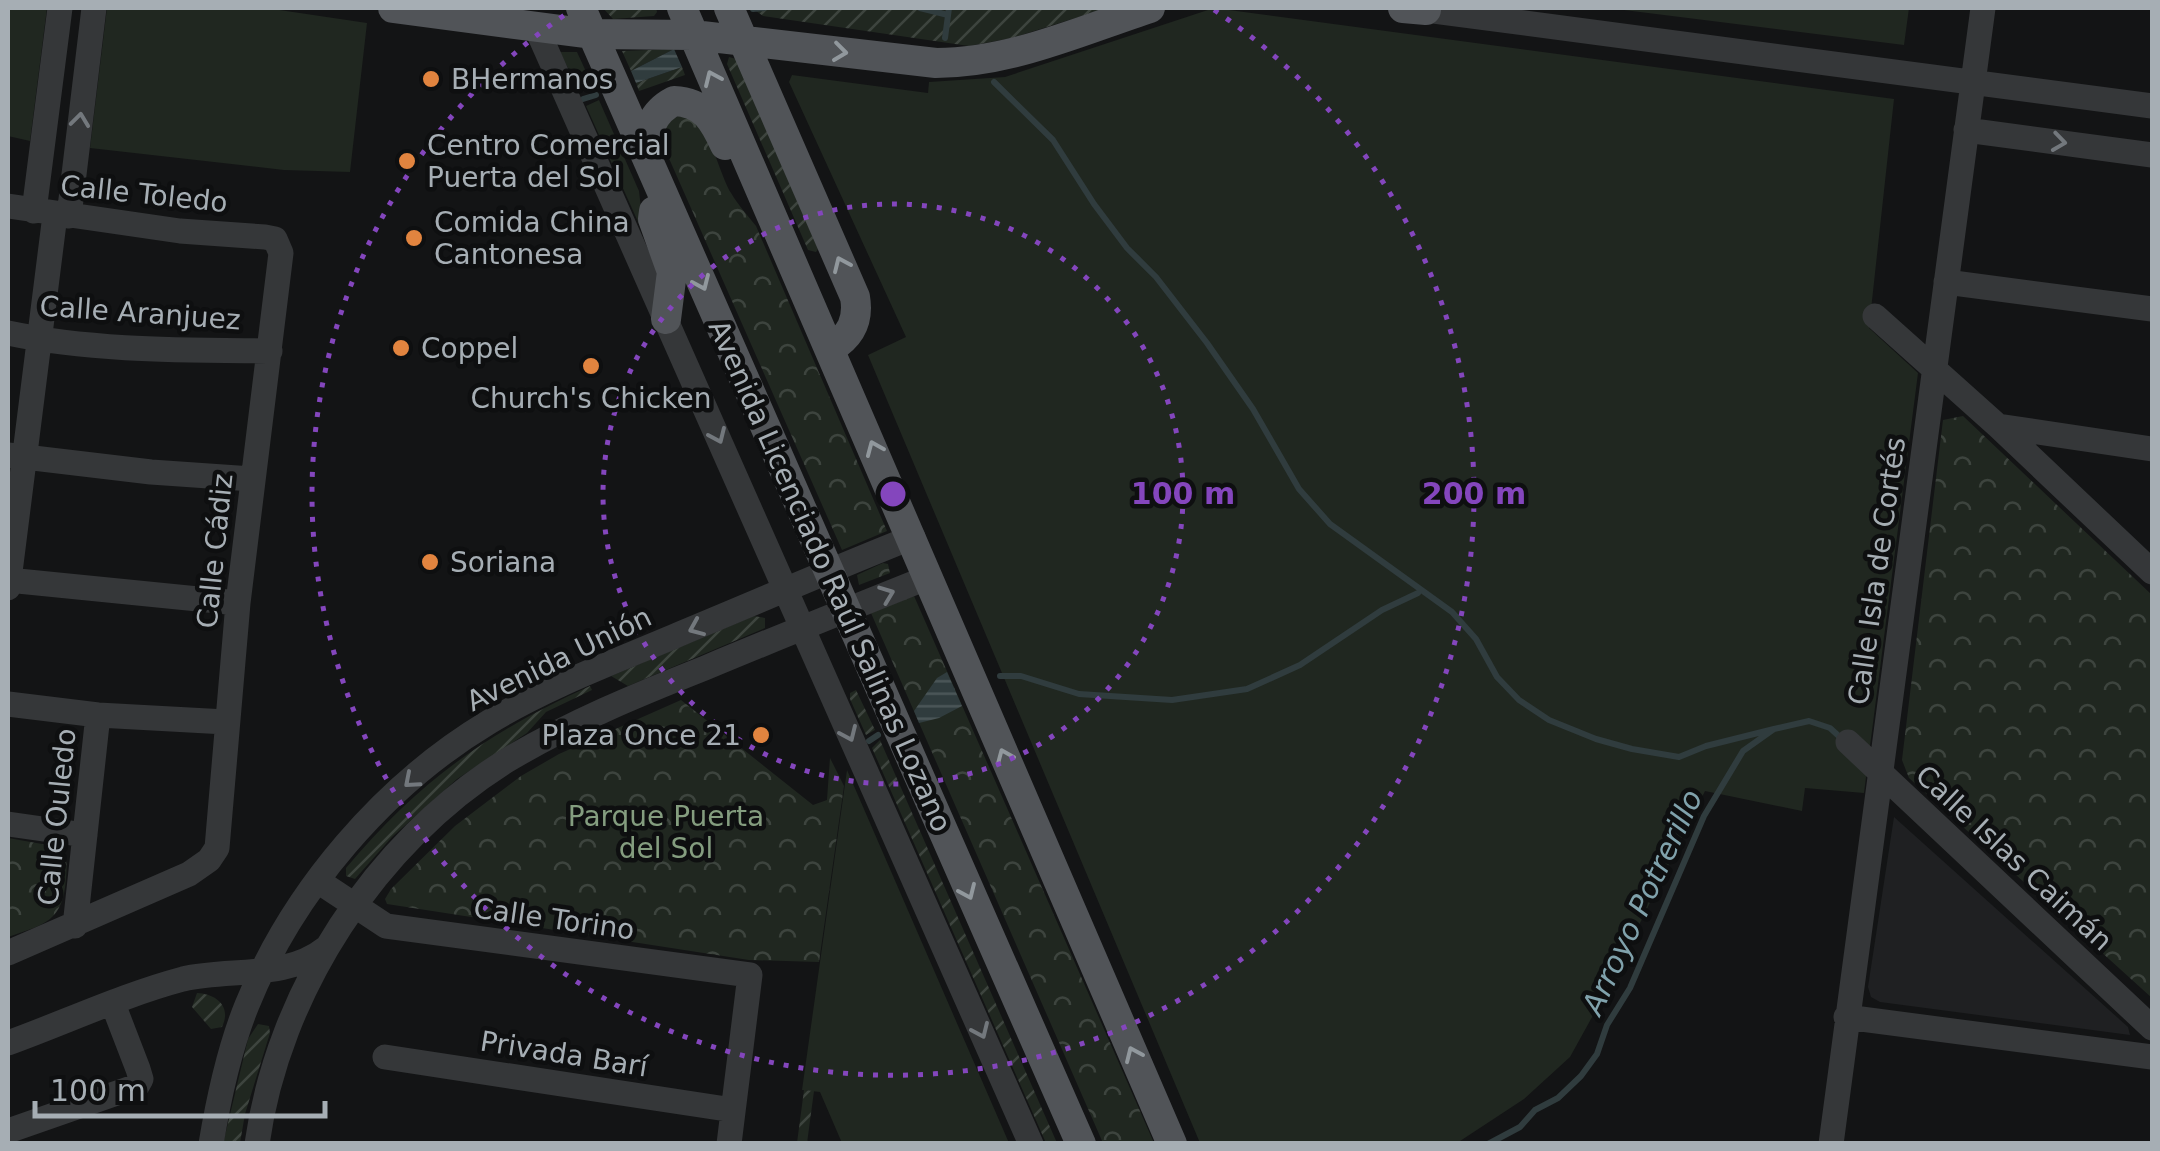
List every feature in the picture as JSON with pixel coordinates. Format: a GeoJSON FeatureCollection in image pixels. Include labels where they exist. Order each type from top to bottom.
{"type":"FeatureCollection","features":[{"type":"Feature","properties":{"kind":"main road"},"geometry":{"type":"LineString","coordinates":[[393,8],[536,28],[587,20],[688,21],[744,40],[936,63],[974,63],[1150,8]]}},
{"type":"Feature","properties":{"kind":"main road"},"geometry":{"type":"LineString","coordinates":[[729,8],[855,297],[854,324],[842,341],[831,348]]}},
{"type":"Feature","properties":{"kind":"main road","name":"Avenida Licenciado Raúl Salinas Lozano"},"geometry":{"type":"LineString","coordinates":[[587,20],[1081,1144]]}},
{"type":"Feature","properties":{"kind":"main road"},"geometry":{"type":"LineString","coordinates":[[688,21],[1172,1144]]}},
{"type":"Feature","properties":{"kind":"main road"},"geometry":{"type":"LineString","coordinates":[[646,154],[648,132],[662,108],[682,101],[703,110],[713,119],[756,204],[780,231]]}},
{"type":"Feature","properties":{"kind":"main road"},"geometry":{"type":"LineString","coordinates":[[658,183],[653,219],[672,272],[666,319]]}},
{"type":"Feature","properties":{"kind":"street"},"geometry":{"type":"LineString","coordinates":[[8,588],[16,457],[39,339],[53,214],[60,8]]}},
{"type":"Feature","properties":{"kind":"street"},"geometry":{"type":"LineString","coordinates":[[53,214],[94,8]]}},
{"type":"Feature","properties":{"kind":"street"},"geometry":{"type":"LineString","coordinates":[[1418,8],[2152,106]]}},
{"type":"Feature","properties":{"kind":"street","name":"Calle Isla de Cortés"},"geometry":{"type":"LineString","coordinates":[[1831,1144],[1983,8]]}},
{"type":"Feature","properties":{"kind":"street"},"geometry":{"type":"LineString","coordinates":[[536,28],[1031,1144]]}},
{"type":"Feature","properties":{"kind":"street"},"geometry":{"type":"LineString","coordinates":[[1966,130],[2152,155]]}},
{"type":"Feature","properties":{"kind":"street","name":"Calle Toledo"},"geometry":{"type":"LineString","coordinates":[[8,206],[274,239]]}},
{"type":"Feature","properties":{"kind":"street","name":"Calle Cádiz"},"geometry":{"type":"LineString","coordinates":[[75,926],[202,866],[216,848],[238,603],[281,253],[274,239]]}},
{"type":"Feature","properties":{"kind":"street"},"geometry":{"type":"LineString","coordinates":[[1946,282],[2152,308]]}},
{"type":"Feature","properties":{"kind":"street"},"geometry":{"type":"LineString","coordinates":[[1875,316],[2152,572]]}},
{"type":"Feature","properties":{"kind":"street","name":"Calle Aranjuez"},"geometry":{"type":"LineString","coordinates":[[8,333],[175,350],[270,351]]}},
{"type":"Feature","properties":{"kind":"street"},"geometry":{"type":"LineString","coordinates":[[1998,426],[2152,449]]}},
{"type":"Feature","properties":{"kind":"street"},"geometry":{"type":"LineString","coordinates":[[16,457],[252,479]]}},
{"type":"Feature","properties":{"kind":"street","name":"Avenida Unión"},"geometry":{"type":"LineString","coordinates":[[211,1144],[228,1061],[262,972],[318,882],[362,826],[396,793],[459,742],[537,696],[912,538]]}},
{"type":"Feature","properties":{"kind":"street"},"geometry":{"type":"LineString","coordinates":[[256,1144],[288,1028],[305,986],[354,908],[390,864],[448,806],[478,781],[548,737],[647,691],[930,577]]}},
{"type":"Feature","properties":{"kind":"street"},"geometry":{"type":"LineString","coordinates":[[8,580],[238,603]]}},
{"type":"Feature","properties":{"kind":"street"},"geometry":{"type":"LineString","coordinates":[[596,670],[621,690],[647,691]]}},
{"type":"Feature","properties":{"kind":"street"},"geometry":{"type":"LineString","coordinates":[[548,737],[567,715],[596,696],[596,670]]}},
{"type":"Feature","properties":{"kind":"street"},"geometry":{"type":"LineString","coordinates":[[8,704],[226,722]]}},
{"type":"Feature","properties":{"kind":"street","name":"Calle Ouledo"},"geometry":{"type":"LineString","coordinates":[[75,926],[98,714]]}},
{"type":"Feature","properties":{"kind":"street","name":"Calle Islas Caimán"},"geometry":{"type":"LineString","coordinates":[[1848,742],[2152,1028]]}},
{"type":"Feature","properties":{"kind":"street"},"geometry":{"type":"LineString","coordinates":[[8,824],[85,835]]}},
{"type":"Feature","properties":{"kind":"street","name":"Calle Torino"},"geometry":{"type":"LineString","coordinates":[[318,882],[386,926],[750,975],[733,1110]]}},
{"type":"Feature","properties":{"kind":"street"},"geometry":{"type":"LineString","coordinates":[[8,953],[75,926]]}},
{"type":"Feature","properties":{"kind":"street"},"geometry":{"type":"LineString","coordinates":[[8,1042],[205,975],[262,972],[304,961],[330,944]]}},
{"type":"Feature","properties":{"kind":"street"},"geometry":{"type":"LineString","coordinates":[[262,972],[286,996],[288,1028]]}},
{"type":"Feature","properties":{"kind":"street"},"geometry":{"type":"LineString","coordinates":[[8,1131],[138,1086],[138,1069],[113,1004]]}},
{"type":"Feature","properties":{"kind":"street"},"geometry":{"type":"LineString","coordinates":[[1846,1016],[2152,1057]]}},
{"type":"Feature","properties":{"kind":"street","name":"Privada Barí"},"geometry":{"type":"LineString","coordinates":[[385,1057],[733,1110]]}},
{"type":"Feature","properties":{"kind":"street"},"geometry":{"type":"LineString","coordinates":[[729,1144],[733,1110]]}},
{"type":"Feature","properties":{"kind":"shaded area"},"geometry":{"type":"Polygon","coordinates":[[[674,49],[682,67],[636,83],[631,71],[674,49]]]}},
{"type":"Feature","properties":{"kind":"shaded area"},"geometry":{"type":"Polygon","coordinates":[[[947,672],[962,706],[919,723],[914,711],[937,678],[947,672]]]}},
{"type":"Feature","properties":{"kind":"shaded area"},"geometry":{"type":"Polygon","coordinates":[[[1894,817],[2128,1027],[2130,1035],[1880,1002],[1871,997],[1868,987],[1894,817]]]}},
{"type":"Feature","properties":{"kind":"green space"},"geometry":{"type":"Polygon","coordinates":[[[8,8],[47,8],[30,141],[8,136],[8,8]]]}},
{"type":"Feature","properties":{"kind":"green space"},"geometry":{"type":"Polygon","coordinates":[[[107,8],[266,8],[367,23],[350,172],[284,170],[90,148],[107,8]]]}},
{"type":"Feature","properties":{"kind":"green space"},"geometry":{"type":"Polygon","coordinates":[[[603,8],[656,8],[657,12],[654,16],[613,19],[603,8]]]}},
{"type":"Feature","properties":{"kind":"green space"},"geometry":{"type":"Polygon","coordinates":[[[752,8],[1107,8],[1012,38],[969,46],[763,16],[752,8]]]}},
{"type":"Feature","properties":{"kind":"green space"},"geometry":{"type":"Polygon","coordinates":[[[1214,8],[1894,99],[1869,328],[1918,373],[1864,793],[1805,788],[1802,811],[1705,791],[1570,1057],[1524,1099],[1457,1143],[1200,1143],[868,355],[906,337],[789,82],[792,75],[928,93],[929,82],[1005,77],[1214,8]]]}},
{"type":"Feature","properties":{"kind":"green space"},"geometry":{"type":"Polygon","coordinates":[[[1608,8],[1909,8],[1904,45],[1608,8]]]}},
{"type":"Feature","properties":{"kind":"green space"},"geometry":{"type":"Polygon","coordinates":[[[674,49],[631,71],[622,51],[674,49]]]}},
{"type":"Feature","properties":{"kind":"green space"},"geometry":{"type":"Polygon","coordinates":[[[560,52],[577,52],[594,89],[580,92],[560,52]]]}},
{"type":"Feature","properties":{"kind":"green space"},"geometry":{"type":"Polygon","coordinates":[[[729,57],[736,59],[816,252],[808,250],[727,64],[729,57]]]}},
{"type":"Feature","properties":{"kind":"green space"},"geometry":{"type":"Polygon","coordinates":[[[682,67],[685,75],[639,91],[636,83],[682,67]]]}},
{"type":"Feature","properties":{"kind":"green space"},"geometry":{"type":"Polygon","coordinates":[[[599,100],[639,191],[643,225],[661,273],[586,106],[599,100]]]}},
{"type":"Feature","properties":{"kind":"green space"},"geometry":{"type":"Polygon","coordinates":[[[677,116],[688,118],[705,134],[731,193],[756,226],[887,531],[842,550],[660,138],[661,130],[677,116]]]}},
{"type":"Feature","properties":{"kind":"green space"},"geometry":{"type":"Polygon","coordinates":[[[1963,416],[2152,595],[2152,998],[1909,778],[1902,760],[1943,420],[1963,416]]]}},
{"type":"Feature","properties":{"kind":"green space"},"geometry":{"type":"Polygon","coordinates":[[[888,564],[890,573],[859,585],[857,575],[888,564]]]}},
{"type":"Feature","properties":{"kind":"green space"},"geometry":{"type":"Polygon","coordinates":[[[914,596],[1154,1143],[1103,1143],[871,613],[914,596]]]}},
{"type":"Feature","properties":{"kind":"green space"},"geometry":{"type":"Polygon","coordinates":[[[754,616],[765,618],[765,628],[628,686],[611,676],[754,616]]]}},
{"type":"Feature","properties":{"kind":"green space"},"geometry":{"type":"Polygon","coordinates":[[[590,686],[592,690],[546,712],[527,733],[457,779],[392,837],[355,879],[346,876],[346,868],[400,809],[457,762],[519,722],[590,686]]]}},
{"type":"Feature","properties":{"kind":"green space"},"geometry":{"type":"Polygon","coordinates":[[[856,690],[875,730],[866,735],[850,699],[850,693],[856,690]]]}},
{"type":"Feature","properties":{"kind":"green space","name":"Parque Puerta del Sol"},"geometry":{"type":"Polygon","coordinates":[[[681,700],[813,805],[827,800],[830,758],[844,786],[819,962],[749,960],[387,904],[385,899],[391,889],[455,826],[521,776],[559,754],[681,700]]]}},
{"type":"Feature","properties":{"kind":"green space"},"geometry":{"type":"Polygon","coordinates":[[[880,740],[1057,1143],[1046,1143],[872,748],[880,740]]]}},
{"type":"Feature","properties":{"kind":"green space"},"geometry":{"type":"Polygon","coordinates":[[[847,770],[1009,1143],[842,1143],[820,1092],[802,1090],[847,770]]]}},
{"type":"Feature","properties":{"kind":"green space"},"geometry":{"type":"Polygon","coordinates":[[[8,838],[59,847],[67,865],[64,893],[56,913],[42,924],[8,937],[8,838]]]}},
{"type":"Feature","properties":{"kind":"green space"},"geometry":{"type":"Polygon","coordinates":[[[197,993],[220,1002],[225,1013],[222,1027],[211,1029],[192,1007],[197,993]]]}},
{"type":"Feature","properties":{"kind":"green space"},"geometry":{"type":"Polygon","coordinates":[[[258,1024],[269,1026],[270,1033],[240,1143],[223,1144],[248,1039],[258,1024]]]}},
{"type":"Feature","properties":{"kind":"green space"},"geometry":{"type":"Polygon","coordinates":[[[804,1090],[814,1091],[807,1143],[797,1143],[804,1090]]]}},
{"type":"Feature","properties":{"kind":"waterway"},"geometry":{"type":"LineString","coordinates":[[753,9],[764,8]]}},
{"type":"Feature","properties":{"kind":"waterway"},"geometry":{"type":"LineString","coordinates":[[920,8],[948,15]]}},
{"type":"Feature","properties":{"kind":"waterway"},"geometry":{"type":"LineString","coordinates":[[945,38],[949,8]]}},
{"type":"Feature","properties":{"kind":"waterway"},"geometry":{"type":"LineString","coordinates":[[994,82],[1053,140],[1127,248],[1156,277],[1207,343],[1253,409],[1299,489],[1330,524],[1452,612],[1476,639],[1497,677],[1519,700],[1549,720],[1596,739],[1679,757],[1774,729]]}},
{"type":"Feature","properties":{"kind":"waterway"},"geometry":{"type":"LineString","coordinates":[[583,99],[596,95]]}},
{"type":"Feature","properties":{"kind":"waterway"},"geometry":{"type":"LineString","coordinates":[[1000,676],[1021,676],[1079,694],[1172,700],[1247,689],[1300,665],[1382,610],[1418,593]]}},
{"type":"Feature","properties":{"kind":"waterway","name":"Arroyo Potrerillo"},"geometry":{"type":"LineString","coordinates":[[1488,1144],[1520,1127],[1535,1110],[1558,1098],[1597,1054],[1607,1025],[1630,988],[1704,816],[1743,751],[1774,729],[1809,721],[1830,728],[1842,739]]}},
{"type":"Feature","properties":{"kind":"waterway"},"geometry":{"type":"LineString","coordinates":[[869,741],[878,735]]}},
{"type":"Feature","properties":{"kind":"place","name":"BHermanos"},"geometry":{"type":"Point","coordinates":[431,79]}},
{"type":"Feature","properties":{"kind":"place","name":"Centro Comercial Puerta del Sol"},"geometry":{"type":"Point","coordinates":[407,161]}},
{"type":"Feature","properties":{"kind":"place","name":"Comida China Cantonesa"},"geometry":{"type":"Point","coordinates":[414,238]}},
{"type":"Feature","properties":{"kind":"place","name":"Coppel"},"geometry":{"type":"Point","coordinates":[401,348]}},
{"type":"Feature","properties":{"kind":"place","name":"Church's Chicken"},"geometry":{"type":"Point","coordinates":[591,366]}},
{"type":"Feature","properties":{"kind":"place","name":"Soriana"},"geometry":{"type":"Point","coordinates":[430,562]}},
{"type":"Feature","properties":{"kind":"place","name":"Plaza Once 21"},"geometry":{"type":"Point","coordinates":[761,735]}}]}
